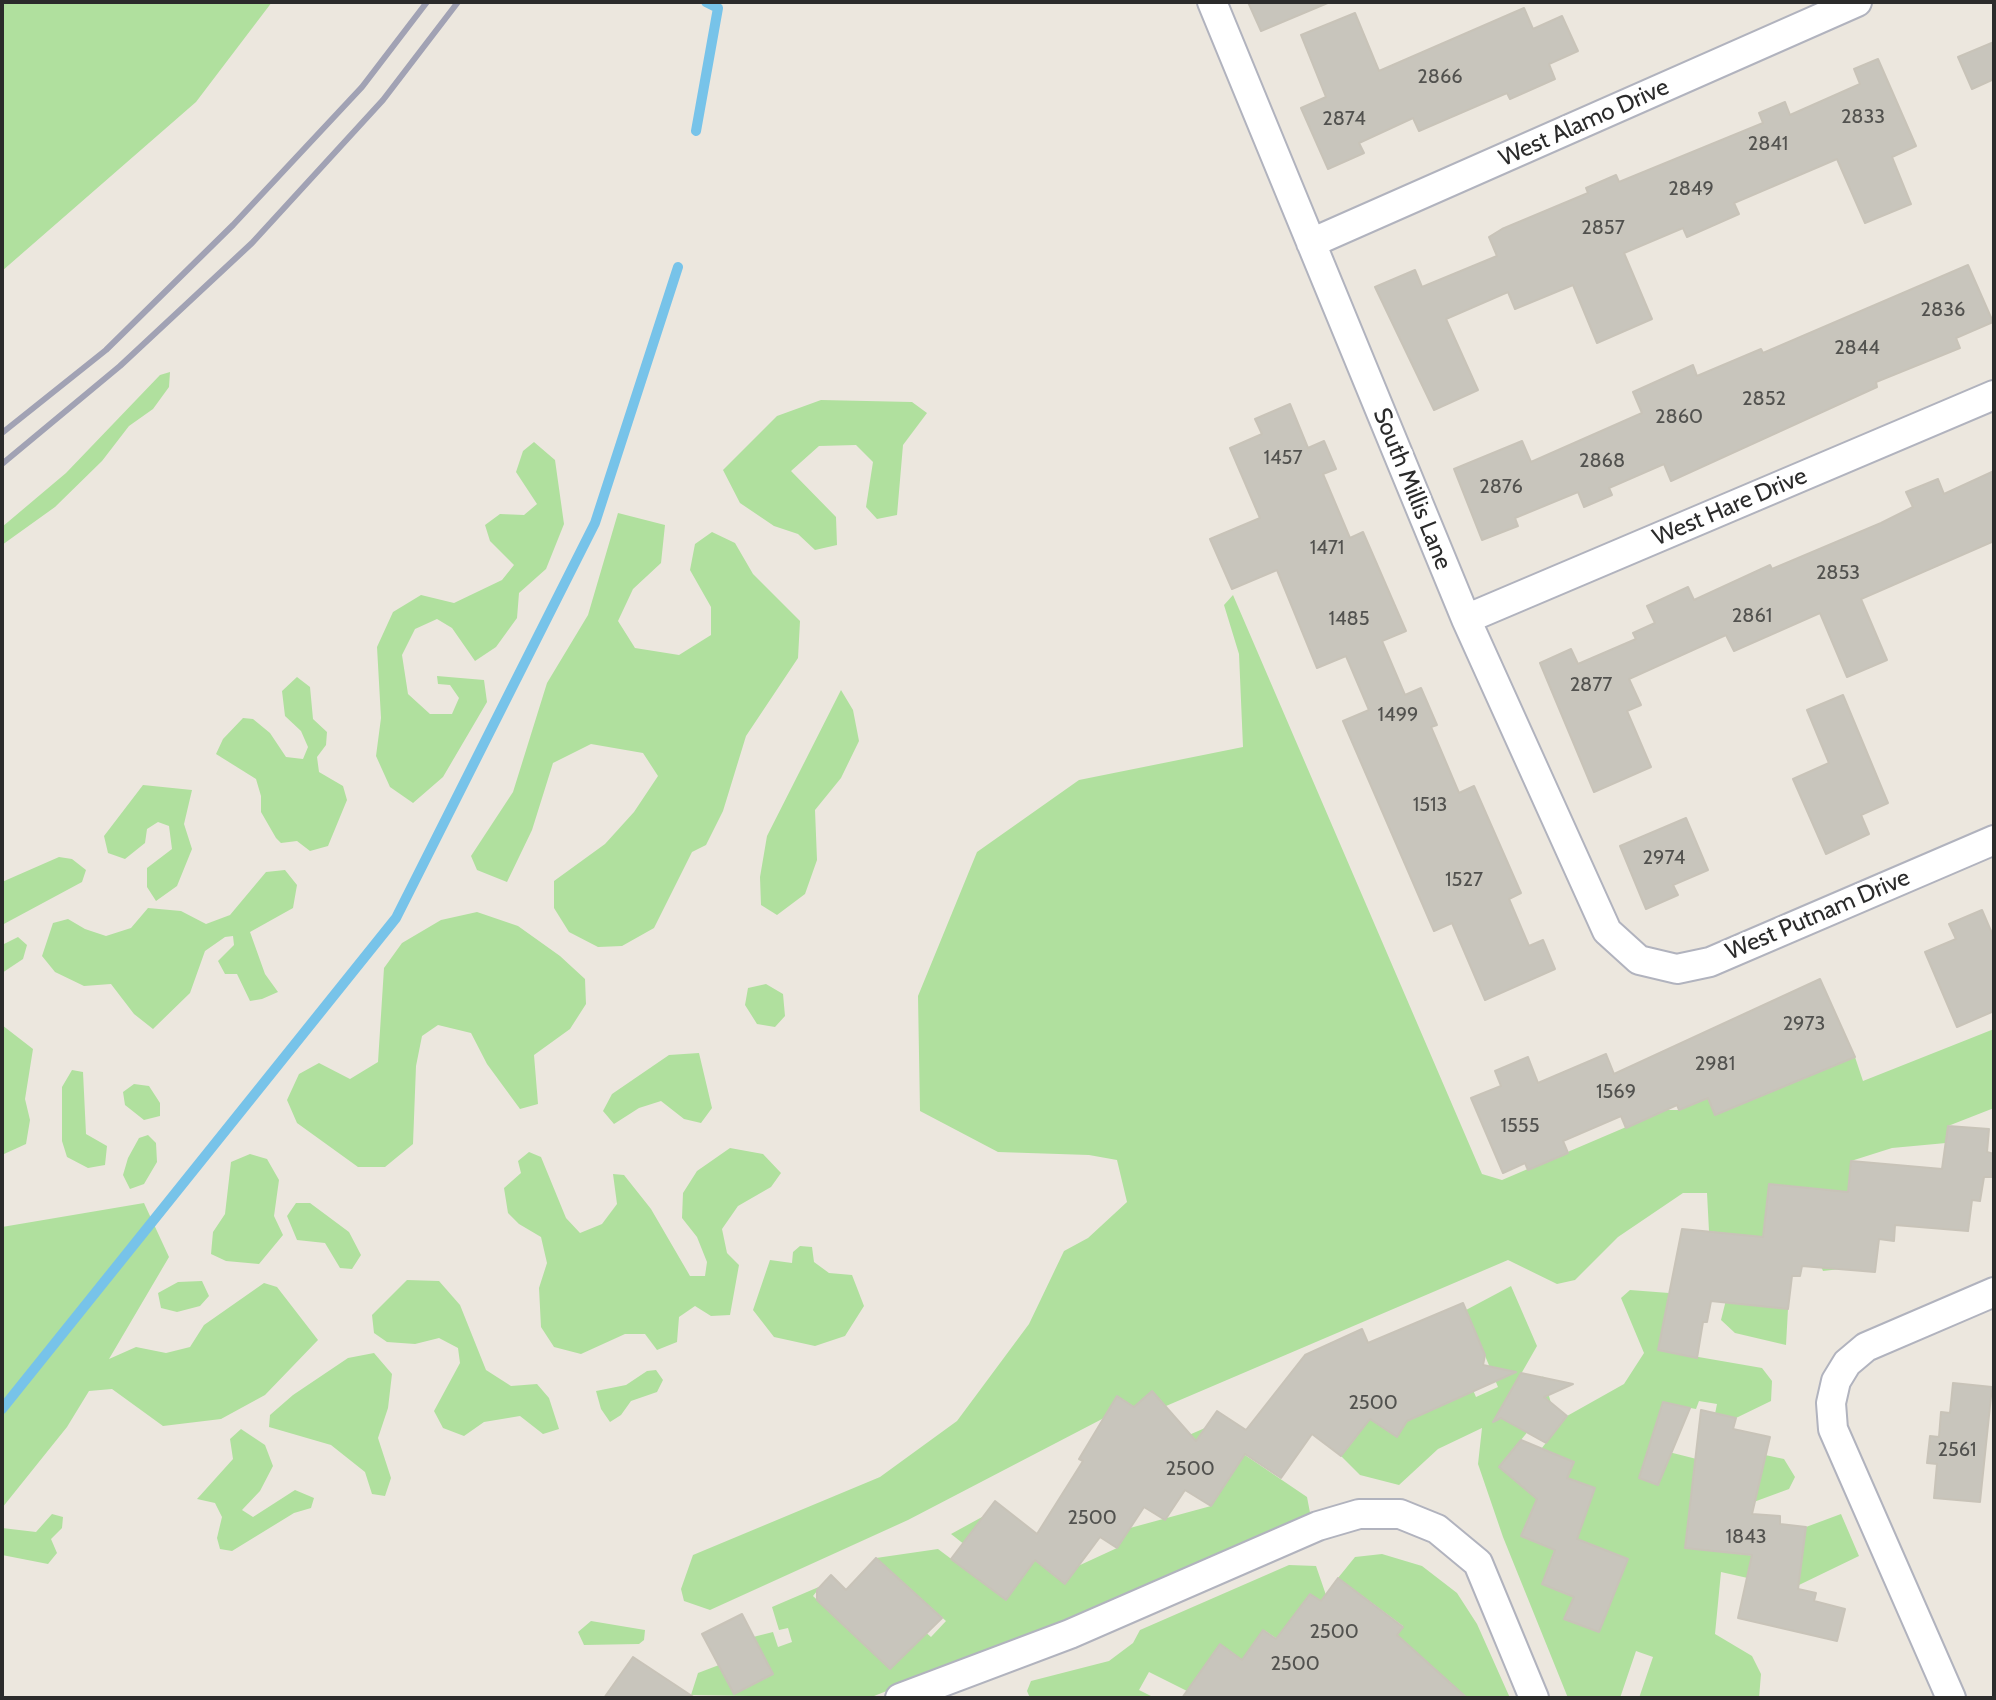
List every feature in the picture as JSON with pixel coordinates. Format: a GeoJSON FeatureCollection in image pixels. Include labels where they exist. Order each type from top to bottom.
{"type":"FeatureCollection","features":[{"type":"Feature","properties":{"kind":"street","name":"South Millis Lane"},"geometry":{"type":"LineString","coordinates":[[1212,2],[1466,619],[1607,931],[1639,960]]}},
{"type":"Feature","properties":{"kind":"street","name":"West Alamo Drive"},"geometry":{"type":"LineString","coordinates":[[1311,243],[1857,2]]}},
{"type":"Feature","properties":{"kind":"street","name":"West Hare Drive"},"geometry":{"type":"LineString","coordinates":[[1466,619],[1994,395]]}},
{"type":"Feature","properties":{"kind":"street","name":"West Putnam Drive"},"geometry":{"type":"LineString","coordinates":[[1639,960],[1677,969],[1710,962],[1994,840]]}},
{"type":"Feature","properties":{"kind":"street"},"geometry":{"type":"LineString","coordinates":[[1951,1698],[1833,1429],[1831,1403],[1836,1381],[1847,1363],[1866,1347],[1994,1292]]}},
{"type":"Feature","properties":{"kind":"street"},"geometry":{"type":"LineString","coordinates":[[908,1696],[1070,1634],[1318,1526],[1359,1514],[1400,1514],[1437,1529],[1478,1563],[1534,1698]]}},
{"type":"Feature","properties":{"kind":"green space"},"geometry":{"type":"Polygon","coordinates":[[[2,2],[272,2],[196,102],[2,271],[2,2]]]}},
{"type":"Feature","properties":{"kind":"green space"},"geometry":{"type":"Polygon","coordinates":[[[170,372],[169,387],[153,409],[129,426],[102,461],[55,507],[2,545],[2,527],[66,473],[160,375],[170,372]]]}},
{"type":"Feature","properties":{"kind":"green space"},"geometry":{"type":"Polygon","coordinates":[[[821,400],[912,402],[927,413],[903,445],[897,515],[877,519],[866,507],[873,462],[856,445],[819,446],[791,471],[836,517],[837,545],[815,550],[798,534],[774,526],[740,503],[723,470],[777,416],[821,400]]]}},
{"type":"Feature","properties":{"kind":"green space"},"geometry":{"type":"Polygon","coordinates":[[[534,442],[555,460],[564,524],[546,569],[519,593],[517,618],[496,647],[475,661],[452,628],[437,619],[415,629],[402,655],[408,694],[430,714],[452,714],[459,698],[450,685],[438,684],[437,676],[484,680],[487,702],[443,777],[413,803],[390,787],[376,756],[381,718],[377,647],[393,612],[421,595],[454,603],[502,580],[514,565],[490,541],[485,525],[500,514],[524,515],[537,504],[516,472],[523,451],[534,442]]]}},
{"type":"Feature","properties":{"kind":"green space"},"geometry":{"type":"Polygon","coordinates":[[[618,513],[665,525],[661,563],[633,589],[618,621],[635,648],[679,655],[711,635],[711,607],[690,570],[695,544],[712,532],[735,543],[753,574],[800,621],[798,658],[746,736],[723,811],[706,845],[692,852],[654,928],[622,946],[598,947],[569,932],[554,908],[554,881],[605,844],[634,812],[658,776],[643,753],[591,744],[553,763],[532,830],[507,882],[477,870],[471,856],[513,792],[547,683],[588,615],[618,513]]]}},
{"type":"Feature","properties":{"kind":"green space"},"geometry":{"type":"Polygon","coordinates":[[[1233,595],[1482,1174],[1502,1180],[1666,1110],[1679,1110],[1708,1098],[1715,1115],[1855,1057],[1863,1081],[1994,1029],[1994,1108],[1948,1126],[1946,1143],[1892,1148],[1851,1161],[1840,1269],[1823,1271],[1815,1252],[1811,1188],[1769,1184],[1756,1305],[1788,1309],[1786,1345],[1735,1333],[1721,1320],[1729,1288],[1727,1234],[1709,1231],[1707,1193],[1683,1193],[1618,1237],[1575,1280],[1557,1284],[1508,1260],[1166,1406],[1152,1391],[1136,1408],[1117,1396],[1104,1418],[908,1520],[710,1610],[684,1601],[681,1589],[693,1555],[880,1477],[957,1421],[1029,1324],[1064,1251],[1088,1238],[1127,1202],[1117,1160],[1089,1155],[998,1152],[920,1111],[918,996],[977,852],[1079,780],[1243,747],[1239,654],[1224,605],[1233,595]]]}},
{"type":"Feature","properties":{"kind":"green space"},"geometry":{"type":"Polygon","coordinates":[[[297,677],[310,687],[313,719],[327,732],[326,745],[317,757],[319,772],[343,786],[347,800],[328,846],[310,851],[297,841],[281,843],[276,838],[261,812],[256,779],[216,754],[223,739],[243,718],[253,719],[270,733],[286,757],[303,759],[308,747],[301,731],[285,716],[282,691],[297,677]]]}},
{"type":"Feature","properties":{"kind":"green space"},"geometry":{"type":"Polygon","coordinates":[[[841,690],[853,710],[859,741],[841,778],[815,810],[817,860],[805,894],[777,915],[761,905],[760,877],[767,836],[841,690]]]}},
{"type":"Feature","properties":{"kind":"green space"},"geometry":{"type":"Polygon","coordinates":[[[143,785],[192,790],[184,824],[192,849],[177,886],[156,901],[147,887],[147,868],[172,849],[169,826],[158,822],[147,829],[145,843],[125,859],[108,853],[104,836],[143,785]]]}},
{"type":"Feature","properties":{"kind":"green space"},"geometry":{"type":"Polygon","coordinates":[[[59,857],[72,859],[86,870],[82,882],[2,925],[2,882],[59,857]]]}},
{"type":"Feature","properties":{"kind":"green space"},"geometry":{"type":"Polygon","coordinates":[[[285,870],[297,885],[293,908],[250,932],[265,974],[278,992],[262,999],[250,1001],[237,974],[225,974],[218,961],[234,945],[233,936],[225,937],[205,951],[190,993],[153,1029],[134,1014],[111,984],[84,986],[55,972],[42,956],[53,923],[68,919],[106,936],[131,928],[148,908],[181,911],[206,924],[230,915],[266,872],[285,870]]]}},
{"type":"Feature","properties":{"kind":"green space"},"geometry":{"type":"Polygon","coordinates":[[[477,912],[518,926],[560,956],[585,979],[586,1004],[570,1029],[534,1055],[538,1104],[520,1109],[487,1064],[471,1033],[438,1025],[422,1036],[416,1066],[413,1144],[385,1167],[358,1167],[297,1123],[287,1100],[299,1074],[319,1063],[350,1079],[378,1062],[384,968],[402,943],[441,920],[477,912]]]}},
{"type":"Feature","properties":{"kind":"green space"},"geometry":{"type":"Polygon","coordinates":[[[18,937],[27,945],[23,959],[2,973],[2,945],[18,937]]]}},
{"type":"Feature","properties":{"kind":"green space"},"geometry":{"type":"Polygon","coordinates":[[[766,984],[783,994],[785,1016],[775,1027],[757,1024],[745,1005],[748,988],[766,984]]]}},
{"type":"Feature","properties":{"kind":"green space"},"geometry":{"type":"Polygon","coordinates":[[[2,1025],[33,1049],[25,1099],[30,1120],[26,1144],[4,1154],[2,1025]]]}},
{"type":"Feature","properties":{"kind":"green space"},"geometry":{"type":"Polygon","coordinates":[[[699,1053],[712,1108],[701,1123],[684,1119],[661,1101],[639,1108],[614,1124],[603,1111],[612,1094],[669,1055],[699,1053]]]}},
{"type":"Feature","properties":{"kind":"green space"},"geometry":{"type":"Polygon","coordinates":[[[72,1070],[83,1072],[86,1134],[107,1146],[105,1165],[88,1168],[67,1157],[62,1141],[62,1087],[72,1070]]]}},
{"type":"Feature","properties":{"kind":"green space"},"geometry":{"type":"Polygon","coordinates":[[[134,1084],[149,1086],[160,1103],[160,1116],[144,1120],[125,1105],[123,1092],[134,1084]]]}},
{"type":"Feature","properties":{"kind":"green space"},"geometry":{"type":"Polygon","coordinates":[[[148,1135],[156,1143],[157,1162],[144,1184],[130,1189],[123,1175],[128,1158],[139,1138],[148,1135]]]}},
{"type":"Feature","properties":{"kind":"green space"},"geometry":{"type":"Polygon","coordinates":[[[730,1148],[763,1154],[781,1173],[771,1187],[738,1206],[722,1229],[727,1253],[739,1265],[730,1315],[711,1316],[695,1306],[679,1317],[677,1342],[657,1350],[645,1334],[625,1334],[581,1354],[554,1347],[541,1327],[539,1288],[547,1263],[541,1237],[519,1224],[508,1213],[504,1188],[521,1173],[518,1161],[529,1152],[541,1157],[566,1218],[580,1233],[602,1224],[617,1204],[613,1174],[624,1175],[651,1209],[690,1276],[705,1276],[707,1262],[697,1237],[682,1218],[683,1193],[697,1171],[730,1148]]]}},
{"type":"Feature","properties":{"kind":"green space"},"geometry":{"type":"Polygon","coordinates":[[[250,1154],[267,1159],[279,1180],[274,1216],[283,1235],[259,1264],[226,1261],[211,1254],[213,1232],[225,1214],[231,1162],[250,1154]]]}},
{"type":"Feature","properties":{"kind":"green space"},"geometry":{"type":"Polygon","coordinates":[[[144,1203],[169,1257],[109,1359],[136,1347],[166,1353],[190,1347],[204,1325],[264,1283],[277,1287],[318,1340],[265,1395],[221,1419],[163,1426],[112,1389],[89,1391],[67,1427],[2,1508],[2,1227],[144,1203]]]}},
{"type":"Feature","properties":{"kind":"green space"},"geometry":{"type":"Polygon","coordinates":[[[296,1203],[310,1203],[349,1232],[361,1255],[352,1269],[340,1268],[325,1243],[297,1240],[287,1216],[296,1203]]]}},
{"type":"Feature","properties":{"kind":"green space"},"geometry":{"type":"Polygon","coordinates":[[[800,1246],[812,1247],[814,1262],[829,1273],[852,1275],[864,1306],[845,1336],[815,1346],[774,1337],[753,1310],[770,1260],[792,1263],[793,1252],[800,1246]]]}},
{"type":"Feature","properties":{"kind":"green space"},"geometry":{"type":"Polygon","coordinates":[[[407,1280],[439,1281],[460,1305],[486,1370],[511,1386],[537,1384],[549,1398],[559,1429],[543,1434],[520,1416],[484,1422],[464,1436],[443,1428],[434,1411],[460,1363],[458,1348],[439,1338],[415,1344],[387,1342],[374,1333],[372,1315],[407,1280]]]}},
{"type":"Feature","properties":{"kind":"green space"},"geometry":{"type":"Polygon","coordinates":[[[202,1281],[209,1296],[200,1306],[177,1312],[161,1308],[158,1293],[178,1282],[202,1281]]]}},
{"type":"Feature","properties":{"kind":"green space"},"geometry":{"type":"Polygon","coordinates":[[[1511,1286],[1537,1346],[1497,1416],[1514,1425],[1543,1376],[1551,1403],[1499,1467],[1516,1481],[1567,1416],[1624,1384],[1644,1353],[1621,1298],[1630,1290],[1669,1293],[1658,1350],[1762,1368],[1772,1381],[1771,1401],[1736,1418],[1715,1414],[1717,1404],[1699,1401],[1696,1409],[1663,1403],[1649,1447],[1760,1475],[1765,1455],[1784,1459],[1795,1477],[1789,1489],[1751,1503],[1685,1548],[1802,1561],[1806,1527],[1841,1514],[1859,1556],[1799,1585],[1799,1580],[1785,1578],[1783,1586],[1721,1572],[1715,1634],[1752,1656],[1761,1674],[1759,1698],[1639,1698],[1653,1657],[1636,1651],[1620,1698],[1568,1698],[1503,1537],[1478,1464],[1482,1428],[1438,1449],[1399,1485],[1360,1475],[1341,1456],[1354,1440],[1363,1414],[1397,1436],[1412,1413],[1399,1340],[1428,1412],[1449,1402],[1456,1350],[1476,1397],[1498,1387],[1466,1310],[1511,1286]],[[1556,1455],[1521,1535],[1539,1543],[1574,1462],[1556,1455]],[[1579,1483],[1542,1584],[1558,1590],[1595,1488],[1579,1483]],[[1594,1546],[1565,1618],[1599,1632],[1628,1559],[1594,1546]]]}},
{"type":"Feature","properties":{"kind":"green space"},"geometry":{"type":"Polygon","coordinates":[[[374,1353],[392,1374],[388,1408],[378,1438],[391,1478],[385,1496],[372,1494],[365,1472],[331,1445],[269,1427],[270,1415],[293,1395],[348,1358],[374,1353]]]}},
{"type":"Feature","properties":{"kind":"green space"},"geometry":{"type":"Polygon","coordinates":[[[656,1370],[663,1380],[657,1392],[631,1401],[621,1415],[610,1422],[601,1409],[596,1391],[626,1385],[647,1371],[656,1370]]]}},
{"type":"Feature","properties":{"kind":"green space"},"geometry":{"type":"Polygon","coordinates":[[[1205,1428],[1307,1497],[1312,1523],[869,1698],[691,1695],[698,1673],[719,1665],[753,1637],[773,1632],[778,1647],[792,1642],[788,1628],[779,1630],[772,1607],[821,1586],[813,1596],[890,1669],[908,1651],[883,1594],[931,1637],[946,1621],[876,1558],[938,1549],[1006,1600],[1016,1585],[951,1534],[982,1517],[1065,1583],[1078,1566],[1117,1548],[1130,1528],[1211,1506],[1233,1472],[1182,1438],[1205,1428]]]}},
{"type":"Feature","properties":{"kind":"green space"},"geometry":{"type":"Polygon","coordinates":[[[241,1429],[265,1445],[273,1466],[260,1491],[242,1510],[253,1517],[295,1490],[314,1498],[311,1508],[294,1513],[232,1551],[220,1549],[217,1538],[222,1517],[215,1503],[197,1499],[233,1459],[230,1439],[241,1429]]]}},
{"type":"Feature","properties":{"kind":"green space"},"geometry":{"type":"Polygon","coordinates":[[[52,1514],[63,1517],[62,1528],[51,1539],[57,1553],[48,1564],[2,1555],[2,1528],[36,1532],[52,1514]]]}},
{"type":"Feature","properties":{"kind":"green space"},"geometry":{"type":"Polygon","coordinates":[[[1382,1554],[1422,1566],[1457,1593],[1477,1624],[1510,1698],[1467,1698],[1429,1664],[1363,1698],[1296,1698],[1220,1644],[1205,1665],[1201,1698],[1149,1672],[1139,1690],[1155,1698],[1030,1698],[1027,1691],[1031,1681],[1109,1661],[1133,1643],[1140,1630],[1289,1565],[1316,1566],[1326,1595],[1391,1643],[1403,1626],[1338,1578],[1355,1557],[1382,1554]],[[1310,1594],[1290,1621],[1379,1642],[1310,1594]],[[1264,1630],[1250,1648],[1338,1680],[1264,1630]]]}},
{"type":"Feature","properties":{"kind":"green space"},"geometry":{"type":"Polygon","coordinates":[[[591,1621],[645,1630],[644,1640],[639,1644],[584,1645],[578,1632],[591,1621]]]}},
{"type":"Feature","properties":{"kind":"building"},"geometry":{"type":"Polygon","coordinates":[[[1248,2],[1330,2],[1261,31],[1248,2]]]}},
{"type":"Feature","properties":{"kind":"building"},"geometry":{"type":"Polygon","coordinates":[[[1524,8],[1533,29],[1562,16],[1578,51],[1549,64],[1555,79],[1510,99],[1507,93],[1419,131],[1413,118],[1359,143],[1364,153],[1328,169],[1301,108],[1326,97],[1301,35],[1355,13],[1379,71],[1524,8]]]}},
{"type":"Feature","properties":{"kind":"building"},"geometry":{"type":"Polygon","coordinates":[[[1994,42],[1994,79],[1972,89],[1958,57],[1994,42]]]}},
{"type":"Feature","properties":{"kind":"building"},"geometry":{"type":"Polygon","coordinates":[[[1878,59],[1916,146],[1892,157],[1911,204],[1865,223],[1837,159],[1734,203],[1739,214],[1687,237],[1683,228],[1624,253],[1652,319],[1597,343],[1573,285],[1515,309],[1508,292],[1446,319],[1478,390],[1434,410],[1375,287],[1415,270],[1422,287],[1497,256],[1489,237],[1502,229],[1588,193],[1586,188],[1616,175],[1619,182],[1763,123],[1759,113],[1785,102],[1790,115],[1860,84],[1854,69],[1878,59]]]}},
{"type":"Feature","properties":{"kind":"building"},"geometry":{"type":"Polygon","coordinates":[[[1968,265],[1993,322],[1956,338],[1960,348],[1876,382],[1877,387],[1671,481],[1664,464],[1609,488],[1612,495],[1584,507],[1578,492],[1515,518],[1518,526],[1482,540],[1454,469],[1522,441],[1531,462],[1642,413],[1633,392],[1693,365],[1697,376],[1761,349],[1763,353],[1968,265]]]}},
{"type":"Feature","properties":{"kind":"building"},"geometry":{"type":"Polygon","coordinates":[[[1290,404],[1308,448],[1324,441],[1336,469],[1323,474],[1350,538],[1363,532],[1406,631],[1382,641],[1405,695],[1421,688],[1437,725],[1431,727],[1459,793],[1474,786],[1521,893],[1509,899],[1529,946],[1543,940],[1555,969],[1485,1000],[1452,923],[1434,931],[1343,721],[1369,710],[1346,656],[1317,668],[1277,570],[1232,589],[1210,539],[1260,518],[1230,448],[1262,434],[1255,419],[1290,404]]]}},
{"type":"Feature","properties":{"kind":"building"},"geometry":{"type":"Polygon","coordinates":[[[1994,471],[1994,541],[1861,599],[1887,660],[1847,677],[1820,613],[1734,651],[1726,635],[1629,679],[1641,705],[1627,711],[1651,767],[1594,792],[1540,663],[1571,649],[1578,664],[1636,639],[1633,633],[1655,623],[1647,606],[1688,587],[1694,600],[1770,565],[1772,569],[1881,523],[1913,507],[1906,492],[1938,479],[1944,494],[1994,471]]]}},
{"type":"Feature","properties":{"kind":"building"},"geometry":{"type":"Polygon","coordinates":[[[1843,695],[1888,803],[1861,815],[1869,834],[1826,854],[1793,779],[1829,763],[1807,710],[1843,695]]]}},
{"type":"Feature","properties":{"kind":"building"},"geometry":{"type":"Polygon","coordinates":[[[1686,818],[1708,870],[1673,885],[1678,895],[1646,909],[1620,846],[1686,818]]]}},
{"type":"Feature","properties":{"kind":"building"},"geometry":{"type":"Polygon","coordinates":[[[1982,910],[1994,938],[1994,1011],[1957,1027],[1925,952],[1956,939],[1949,924],[1982,910]]]}},
{"type":"Feature","properties":{"kind":"building"},"geometry":{"type":"Polygon","coordinates":[[[1820,979],[1855,1057],[1715,1115],[1708,1098],[1679,1110],[1677,1105],[1626,1128],[1621,1116],[1563,1141],[1568,1153],[1528,1170],[1525,1163],[1503,1173],[1471,1098],[1501,1086],[1495,1071],[1528,1057],[1538,1083],[1606,1054],[1614,1074],[1820,979]]]}},
{"type":"Feature","properties":{"kind":"building"},"geometry":{"type":"Polygon","coordinates":[[[1948,1126],[1989,1129],[1987,1152],[1994,1154],[1992,1177],[1984,1177],[1980,1201],[1972,1200],[1968,1231],[1895,1225],[1894,1241],[1879,1239],[1875,1272],[1802,1266],[1800,1276],[1792,1276],[1788,1309],[1711,1301],[1707,1322],[1703,1322],[1697,1358],[1658,1350],[1682,1229],[1763,1237],[1769,1184],[1848,1192],[1851,1161],[1942,1169],[1948,1126]]]}},
{"type":"Feature","properties":{"kind":"building"},"geometry":{"type":"Polygon","coordinates":[[[1463,1303],[1485,1355],[1483,1365],[1516,1372],[1407,1421],[1397,1437],[1370,1419],[1341,1456],[1312,1434],[1281,1478],[1245,1454],[1211,1506],[1185,1490],[1165,1520],[1144,1507],[1117,1548],[1100,1537],[1065,1584],[1035,1560],[1006,1600],[951,1559],[995,1501],[1037,1534],[1083,1461],[1079,1459],[1117,1396],[1134,1407],[1152,1391],[1196,1441],[1217,1411],[1246,1430],[1305,1355],[1362,1329],[1368,1343],[1463,1303]]]}},
{"type":"Feature","properties":{"kind":"building"},"geometry":{"type":"Polygon","coordinates":[[[1521,1373],[1573,1384],[1544,1397],[1567,1416],[1546,1443],[1501,1418],[1493,1422],[1521,1373]]]}},
{"type":"Feature","properties":{"kind":"building"},"geometry":{"type":"Polygon","coordinates":[[[1953,1383],[1992,1387],[1980,1502],[1934,1498],[1937,1464],[1927,1463],[1930,1436],[1939,1437],[1941,1412],[1950,1413],[1953,1383]]]}},
{"type":"Feature","properties":{"kind":"building"},"geometry":{"type":"Polygon","coordinates":[[[1663,1402],[1690,1408],[1658,1485],[1639,1478],[1663,1402]]]}},
{"type":"Feature","properties":{"kind":"building"},"geometry":{"type":"Polygon","coordinates":[[[1701,1410],[1736,1418],[1733,1429],[1770,1437],[1752,1514],[1780,1516],[1780,1524],[1806,1527],[1798,1589],[1816,1593],[1814,1601],[1845,1609],[1837,1641],[1738,1618],[1752,1555],[1685,1548],[1701,1410]]]}},
{"type":"Feature","properties":{"kind":"building"},"geometry":{"type":"Polygon","coordinates":[[[1521,1440],[1574,1462],[1567,1478],[1595,1488],[1577,1539],[1628,1559],[1599,1632],[1564,1619],[1574,1597],[1542,1584],[1555,1550],[1521,1536],[1537,1499],[1499,1467],[1521,1440]]]}},
{"type":"Feature","properties":{"kind":"building"},"geometry":{"type":"Polygon","coordinates":[[[876,1558],[942,1618],[890,1669],[817,1600],[817,1590],[831,1575],[846,1590],[876,1558]]]}},
{"type":"Feature","properties":{"kind":"building"},"geometry":{"type":"Polygon","coordinates":[[[1338,1578],[1403,1627],[1397,1635],[1467,1698],[1182,1698],[1220,1644],[1242,1660],[1263,1630],[1276,1639],[1310,1594],[1321,1601],[1338,1578]]]}},
{"type":"Feature","properties":{"kind":"building"},"geometry":{"type":"Polygon","coordinates":[[[742,1614],[773,1674],[734,1694],[702,1634],[742,1614]]]}},
{"type":"Feature","properties":{"kind":"building"},"geometry":{"type":"Polygon","coordinates":[[[633,1657],[695,1698],[604,1698],[633,1657]]]}},
{"type":"Feature","properties":{"kind":"waterway"},"geometry":{"type":"LineString","coordinates":[[696,131],[718,8],[706,2]]}},
{"type":"Feature","properties":{"kind":"waterway"},"geometry":{"type":"LineString","coordinates":[[2,1409],[396,918],[595,523],[678,267]]}},
{"type":"Feature","properties":{"kind":"railway"},"geometry":{"type":"LineString","coordinates":[[2,433],[106,350],[233,225],[362,87],[427,2]]}},
{"type":"Feature","properties":{"kind":"railway"},"geometry":{"type":"LineString","coordinates":[[2,464],[120,366],[252,243],[383,100],[458,2]]}}]}
